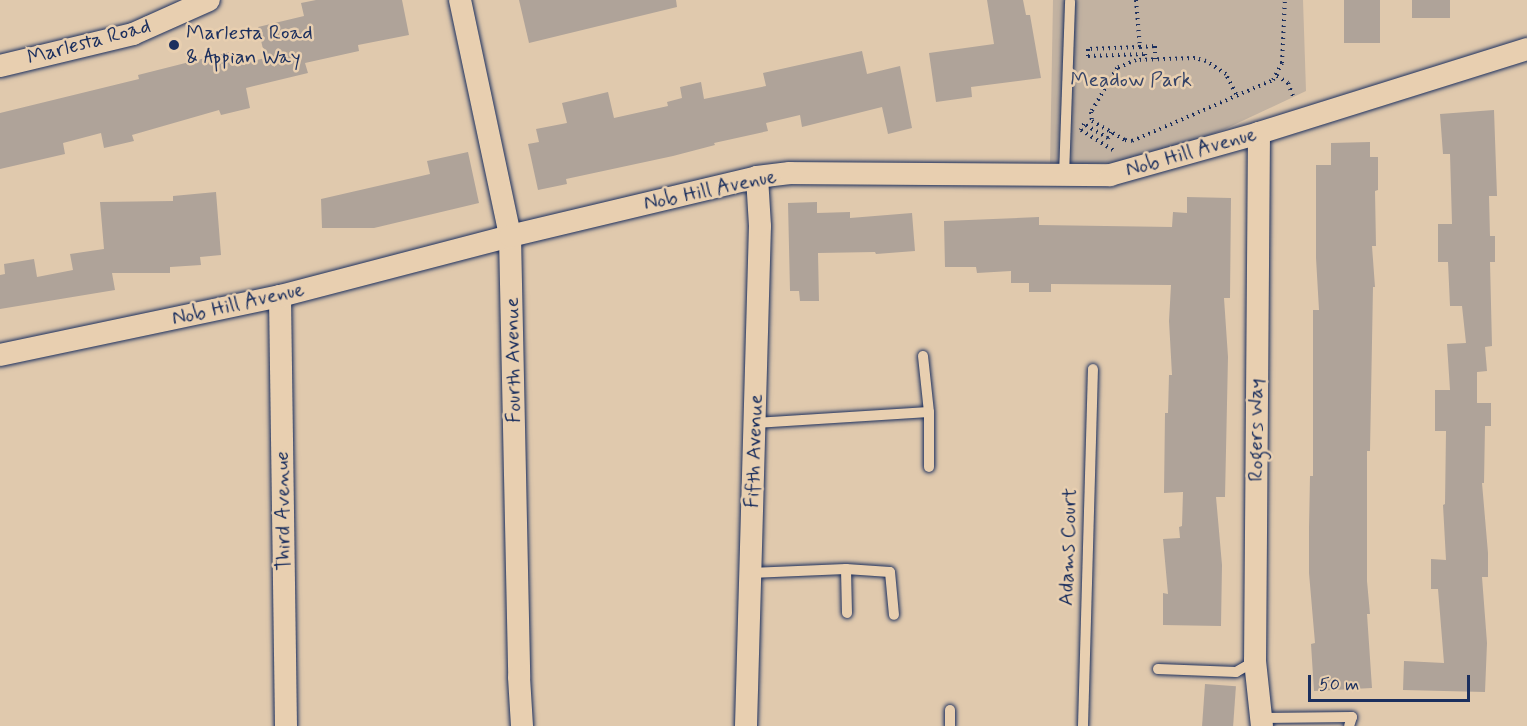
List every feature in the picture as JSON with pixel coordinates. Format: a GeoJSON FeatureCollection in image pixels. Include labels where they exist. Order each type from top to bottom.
{"type":"FeatureCollection","features":[{"type":"Feature","properties":{"kind":"street","name":"Marlesta Road"},"geometry":{"type":"LineString","coordinates":[[0,66],[133,34],[209,0]]}},
{"type":"Feature","properties":{"kind":"street","name":"Fourth Avenue"},"geometry":{"type":"LineString","coordinates":[[460,0],[510,236],[518,665],[522,726]]}},
{"type":"Feature","properties":{"kind":"street","name":"Nob Hill Avenue"},"geometry":{"type":"LineString","coordinates":[[0,355],[280,296],[510,236],[757,177],[790,173],[1064,176],[1119,173],[1259,133],[1527,50]]}},
{"type":"Feature","properties":{"kind":"street","name":"Rogers Way"},"geometry":{"type":"LineString","coordinates":[[1259,133],[1255,661],[1262,722]]}},
{"type":"Feature","properties":{"kind":"street","name":"Fifth Avenue"},"geometry":{"type":"LineString","coordinates":[[746,726],[760,226],[757,177]]}},
{"type":"Feature","properties":{"kind":"street","name":"Third Avenue"},"geometry":{"type":"LineString","coordinates":[[280,296],[286,726]]}},
{"type":"Feature","properties":{"kind":"lane"},"geometry":{"type":"LineString","coordinates":[[1064,176],[1070,1]]}},
{"type":"Feature","properties":{"kind":"lane"},"geometry":{"type":"LineString","coordinates":[[923,356],[929,412],[928,467]]}},
{"type":"Feature","properties":{"kind":"lane","name":"Adams Court"},"geometry":{"type":"LineString","coordinates":[[1083,726],[1093,369]]}},
{"type":"Feature","properties":{"kind":"lane"},"geometry":{"type":"LineString","coordinates":[[755,423],[929,412]]}},
{"type":"Feature","properties":{"kind":"lane"},"geometry":{"type":"LineString","coordinates":[[750,573],[775,574],[846,569],[890,572],[894,615]]}},
{"type":"Feature","properties":{"kind":"lane"},"geometry":{"type":"LineString","coordinates":[[846,569],[848,613]]}},
{"type":"Feature","properties":{"kind":"lane"},"geometry":{"type":"LineString","coordinates":[[1158,669],[1236,672],[1255,661]]}},
{"type":"Feature","properties":{"kind":"lane"},"geometry":{"type":"LineString","coordinates":[[950,710],[950,726]]}},
{"type":"Feature","properties":{"kind":"lane"},"geometry":{"type":"LineString","coordinates":[[1262,722],[1353,717],[1349,726]]}},
{"type":"Feature","properties":{"kind":"path"},"geometry":{"type":"LineString","coordinates":[[1136,0],[1140,47]]}},
{"type":"Feature","properties":{"kind":"path"},"geometry":{"type":"LineString","coordinates":[[1236,94],[1226,74],[1206,61],[1195,58],[1155,59],[1124,63],[1117,68],[1091,112],[1092,121],[1125,140],[1138,139],[1236,94],[1264,85],[1276,76],[1282,63],[1285,0]]}},
{"type":"Feature","properties":{"kind":"path"},"geometry":{"type":"LineString","coordinates":[[1146,60],[1145,54],[1088,56],[1088,49],[1155,46],[1155,59]]}},
{"type":"Feature","properties":{"kind":"path"},"geometry":{"type":"LineString","coordinates":[[1276,76],[1288,83],[1302,120]]}},
{"type":"Feature","properties":{"kind":"path"},"geometry":{"type":"LineString","coordinates":[[1111,132],[1108,138],[1084,124],[1081,130],[1115,150],[1119,173]]}},
{"type":"Feature","properties":{"kind":"green space","name":"Meadow Park"},"geometry":{"type":"Polygon","coordinates":[[[1053,0],[1303,0],[1306,91],[1225,129],[1154,157],[1126,162],[1050,165],[1053,0]]]}},
{"type":"Feature","properties":{"kind":"building"},"geometry":{"type":"Polygon","coordinates":[[[316,0],[402,0],[409,35],[358,45],[359,51],[305,63],[308,73],[246,88],[250,108],[221,115],[219,110],[132,135],[134,141],[104,148],[101,133],[63,143],[65,154],[0,169],[0,113],[139,79],[138,75],[229,52],[232,66],[265,58],[258,27],[304,16],[301,3],[316,0]]]}},
{"type":"Feature","properties":{"kind":"building"},"geometry":{"type":"Polygon","coordinates":[[[519,0],[676,0],[677,7],[529,43],[519,0]]]}},
{"type":"Feature","properties":{"kind":"building"},"geometry":{"type":"Polygon","coordinates":[[[987,0],[1023,0],[1026,15],[1030,15],[1041,78],[971,87],[972,97],[936,102],[929,53],[994,44],[987,0]]]}},
{"type":"Feature","properties":{"kind":"building"},"geometry":{"type":"Polygon","coordinates":[[[1344,0],[1380,0],[1380,43],[1344,43],[1344,0]]]}},
{"type":"Feature","properties":{"kind":"building"},"geometry":{"type":"Polygon","coordinates":[[[1412,0],[1450,0],[1450,18],[1412,18],[1412,0]]]}},
{"type":"Feature","properties":{"kind":"building"},"geometry":{"type":"Polygon","coordinates":[[[862,51],[867,74],[900,66],[912,128],[888,134],[882,107],[802,127],[800,115],[766,123],[768,131],[714,143],[715,145],[673,156],[566,179],[567,184],[538,190],[528,144],[539,142],[536,129],[567,123],[562,103],[608,92],[614,118],[668,106],[667,102],[682,98],[680,87],[701,82],[704,99],[766,86],[763,73],[862,51]]]}},
{"type":"Feature","properties":{"kind":"building"},"geometry":{"type":"Polygon","coordinates":[[[1494,110],[1497,196],[1489,196],[1490,236],[1495,236],[1495,262],[1490,262],[1492,346],[1485,347],[1487,371],[1477,372],[1477,403],[1491,403],[1491,426],[1485,426],[1484,483],[1482,483],[1488,553],[1488,577],[1482,577],[1487,643],[1485,692],[1403,690],[1404,661],[1444,663],[1438,589],[1431,589],[1431,559],[1446,560],[1443,505],[1445,504],[1446,431],[1435,431],[1435,390],[1450,390],[1447,344],[1466,343],[1462,306],[1450,306],[1448,262],[1438,262],[1438,224],[1452,224],[1450,154],[1443,154],[1440,114],[1494,110]]]}},
{"type":"Feature","properties":{"kind":"building"},"geometry":{"type":"Polygon","coordinates":[[[1370,142],[1370,157],[1378,157],[1378,190],[1375,191],[1376,246],[1372,246],[1375,287],[1373,287],[1370,451],[1367,451],[1367,581],[1370,614],[1367,614],[1372,688],[1314,691],[1311,644],[1315,643],[1309,573],[1309,528],[1310,476],[1313,476],[1313,310],[1319,310],[1316,258],[1316,165],[1331,165],[1331,143],[1370,142]]]}},
{"type":"Feature","properties":{"kind":"building"},"geometry":{"type":"Polygon","coordinates":[[[468,152],[479,203],[374,228],[322,228],[321,199],[430,174],[427,161],[468,152]]]}},
{"type":"Feature","properties":{"kind":"building"},"geometry":{"type":"Polygon","coordinates":[[[216,192],[221,255],[200,257],[201,265],[170,267],[170,273],[112,273],[115,290],[0,309],[0,275],[5,274],[4,264],[34,259],[37,277],[73,270],[70,254],[104,249],[100,202],[173,201],[173,196],[216,192]]]}},
{"type":"Feature","properties":{"kind":"building"},"geometry":{"type":"Polygon","coordinates":[[[1187,197],[1231,198],[1230,298],[1224,298],[1228,357],[1225,497],[1216,497],[1222,565],[1221,626],[1163,625],[1163,593],[1168,594],[1163,539],[1180,538],[1183,492],[1164,493],[1165,413],[1168,413],[1169,375],[1172,375],[1169,321],[1171,285],[1051,284],[1051,292],[1029,292],[1029,283],[1011,283],[1011,271],[977,273],[976,267],[945,267],[944,221],[1039,217],[1039,225],[1172,227],[1173,212],[1187,213],[1187,197]]]}},
{"type":"Feature","properties":{"kind":"building"},"geometry":{"type":"Polygon","coordinates":[[[817,202],[817,213],[850,212],[850,218],[912,213],[915,251],[876,254],[875,252],[818,253],[819,301],[800,301],[799,291],[790,291],[788,203],[817,202]]]}},
{"type":"Feature","properties":{"kind":"building"},"geometry":{"type":"Polygon","coordinates":[[[1205,684],[1236,686],[1233,726],[1202,726],[1205,684]]]}},
{"type":"Feature","properties":{"kind":"place","name":"Marlesta Road & Appian Way"},"geometry":{"type":"Point","coordinates":[174,45]}}]}
